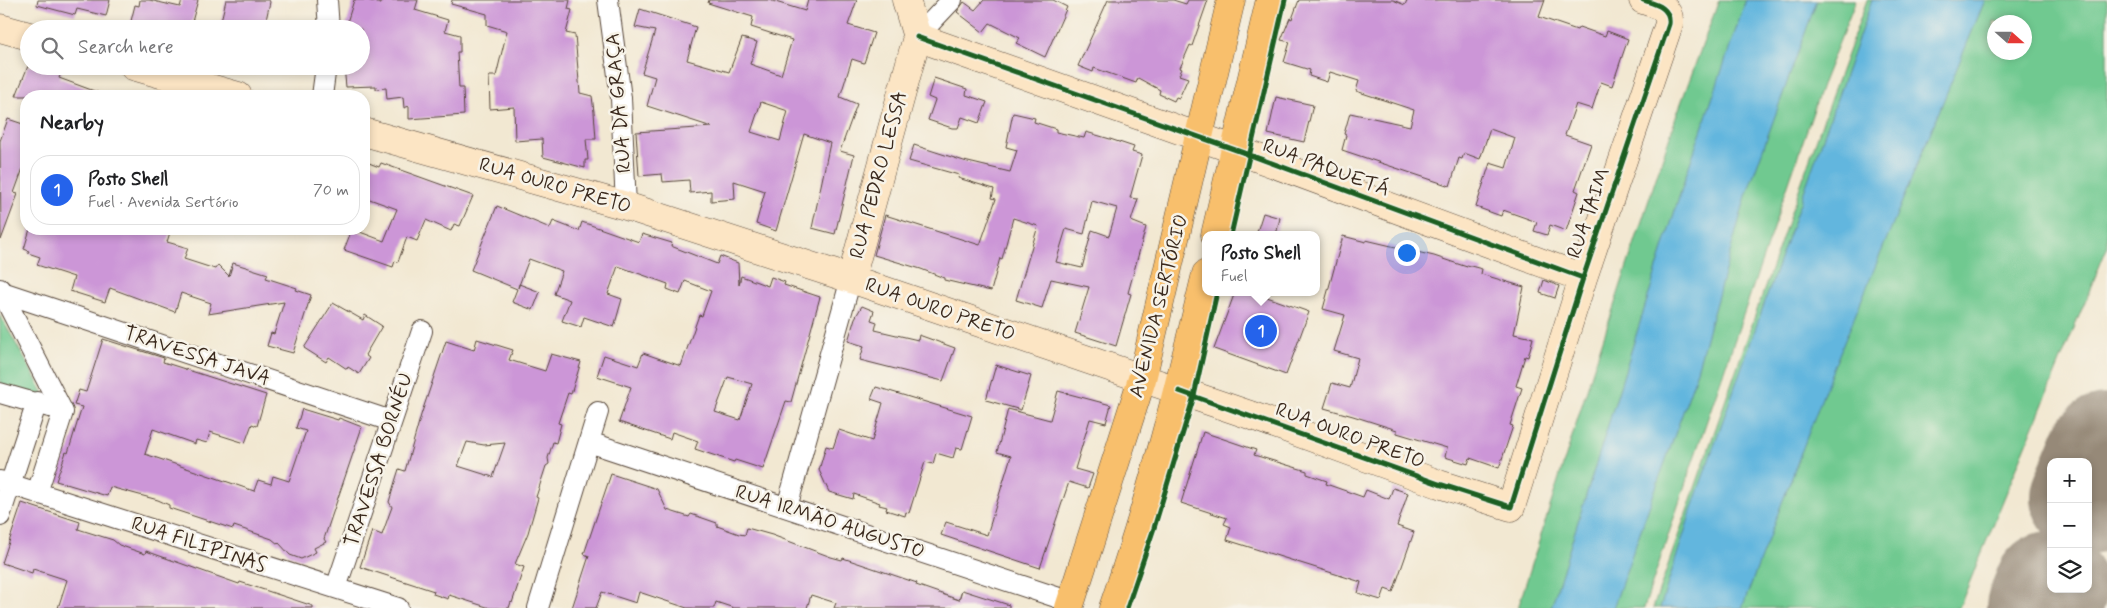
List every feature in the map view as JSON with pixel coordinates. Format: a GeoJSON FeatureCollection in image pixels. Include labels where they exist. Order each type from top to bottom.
{"type":"FeatureCollection","features":[{"type":"Feature","properties":{"kind":"main road","name":"AVENIDA SERTÓRIO"},"geometry":{"type":"LineString","coordinates":[[1070,605],[1142,379],[1200,139],[1231,0]]}},
{"type":"Feature","properties":{"kind":"main road","name":"AVENIDA SERTÓRIO"},"geometry":{"type":"LineString","coordinates":[[1216,231],[1270,0]]}},
{"type":"Feature","properties":{"kind":"main road","name":"AVENIDA SERTÓRIO"},"geometry":{"type":"LineString","coordinates":[[1113,608],[1145,514],[1179,391],[1202,291]]}},
{"type":"Feature","properties":{"kind":"street"},"geometry":{"type":"LineString","coordinates":[[327,0],[328,20]]}},
{"type":"Feature","properties":{"kind":"street","name":"RUA DA GRAÇA"},"geometry":{"type":"LineString","coordinates":[[608,0],[621,98],[626,206]]}},
{"type":"Feature","properties":{"kind":"street"},"geometry":{"type":"LineString","coordinates":[[906,0],[917,37]]}},
{"type":"Feature","properties":{"kind":"street","name":"RUA PEDRO LESSA"},"geometry":{"type":"LineString","coordinates":[[787,507],[917,37],[952,0]]}},
{"type":"Feature","properties":{"kind":"street","name":"RUA TAIM"},"geometry":{"type":"LineString","coordinates":[[1511,507],[1583,278],[1669,24],[1669,14],[1661,6],[1643,0]]}},
{"type":"Feature","properties":{"kind":"street"},"geometry":{"type":"LineString","coordinates":[[0,28],[20,34]]}},
{"type":"Feature","properties":{"kind":"street","name":"RUA PAQUETÁ"},"geometry":{"type":"LineString","coordinates":[[917,37],[1583,278]]}},
{"type":"Feature","properties":{"kind":"street"},"geometry":{"type":"LineString","coordinates":[[164,75],[217,90]]}},
{"type":"Feature","properties":{"kind":"street"},"geometry":{"type":"LineString","coordinates":[[323,90],[325,75]]}},
{"type":"Feature","properties":{"kind":"street","name":"RUA OURO PRETO"},"geometry":{"type":"LineString","coordinates":[[370,134],[626,206],[850,279],[1179,391],[1439,484],[1511,507]]}},
{"type":"Feature","properties":{"kind":"street"},"geometry":{"type":"LineString","coordinates":[[1,290],[63,412],[37,494]]}},
{"type":"Feature","properties":{"kind":"street","name":"TRAVESSA JAVA"},"geometry":{"type":"LineString","coordinates":[[1,290],[391,421]]}},
{"type":"Feature","properties":{"kind":"street","name":"TRAVESSA BORNÉU"},"geometry":{"type":"LineString","coordinates":[[336,588],[422,332]]}},
{"type":"Feature","properties":{"kind":"street"},"geometry":{"type":"LineString","coordinates":[[0,393],[37,402],[63,412]]}},
{"type":"Feature","properties":{"kind":"street"},"geometry":{"type":"LineString","coordinates":[[0,516],[6,483],[37,402]]}},
{"type":"Feature","properties":{"kind":"street"},"geometry":{"type":"LineString","coordinates":[[538,608],[598,412]]}},
{"type":"Feature","properties":{"kind":"street","name":"RUA IRMÃO AUGUSTO"},"geometry":{"type":"LineString","coordinates":[[589,442],[787,507],[1070,605]]}},
{"type":"Feature","properties":{"kind":"street","name":"RUA FILIPINAS"},"geometry":{"type":"LineString","coordinates":[[6,483],[398,608]]}},
{"type":"Feature","properties":{"kind":"green space"},"geometry":{"type":"Polygon","coordinates":[[[1719,0],[1856,0],[1824,80],[1644,608],[1518,608],[1593,370],[1677,114],[1719,0]]]}},
{"type":"Feature","properties":{"kind":"green space"},"geometry":{"type":"Polygon","coordinates":[[[1867,0],[2107,0],[2107,248],[1959,608],[1653,608],[1867,0]]]}},
{"type":"Feature","properties":{"kind":"green space"},"geometry":{"type":"Polygon","coordinates":[[[0,315],[46,397],[0,384],[0,315]]]}},
{"type":"Feature","properties":{"kind":"water"},"geometry":{"type":"Polygon","coordinates":[[[1746,0],[1817,0],[1746,196],[1694,381],[1613,608],[1551,608],[1686,175],[1746,0]]]}},
{"type":"Feature","properties":{"kind":"water"},"geometry":{"type":"Polygon","coordinates":[[[1872,0],[1985,0],[1831,374],[1742,608],[1660,608],[1695,499],[1872,0]]]}},
{"type":"Feature","properties":{"kind":"building"},"geometry":{"type":"Polygon","coordinates":[[[38,0],[110,0],[106,16],[77,9],[75,15],[37,5],[38,0]]]}},
{"type":"Feature","properties":{"kind":"building"},"geometry":{"type":"Polygon","coordinates":[[[140,0],[149,0],[180,7],[182,0],[198,0],[192,20],[131,20],[135,5],[139,6],[140,0]]]}},
{"type":"Feature","properties":{"kind":"building"},"geometry":{"type":"Polygon","coordinates":[[[226,0],[269,0],[270,2],[266,20],[221,20],[226,0]]]}},
{"type":"Feature","properties":{"kind":"building"},"geometry":{"type":"Polygon","coordinates":[[[354,0],[367,0],[381,4],[382,0],[418,0],[415,10],[448,20],[445,31],[460,35],[460,52],[457,52],[459,88],[463,88],[464,115],[409,119],[409,106],[404,108],[403,97],[387,99],[386,88],[376,89],[376,86],[346,87],[345,75],[370,75],[370,20],[348,20],[354,0]]]}},
{"type":"Feature","properties":{"kind":"building"},"geometry":{"type":"Polygon","coordinates":[[[452,0],[570,0],[568,9],[572,10],[566,33],[575,35],[580,93],[592,96],[594,112],[596,139],[586,139],[588,160],[585,160],[585,168],[543,157],[542,139],[515,141],[514,107],[490,109],[489,76],[496,76],[507,31],[487,25],[487,14],[451,4],[452,0]]]}},
{"type":"Feature","properties":{"kind":"building"},"geometry":{"type":"Polygon","coordinates":[[[709,0],[769,0],[805,11],[808,0],[857,0],[848,25],[874,33],[864,63],[852,59],[840,97],[857,104],[840,151],[854,155],[835,234],[812,228],[830,143],[804,134],[776,231],[756,224],[765,191],[734,181],[735,199],[711,201],[711,191],[690,193],[689,180],[663,182],[662,174],[639,176],[636,132],[712,127],[647,106],[655,77],[642,73],[655,31],[635,27],[640,9],[696,27],[687,60],[729,72],[742,38],[757,42],[750,64],[781,75],[792,40],[751,27],[753,17],[708,3],[709,0]],[[761,102],[751,132],[780,141],[788,111],[761,102]]]}},
{"type":"Feature","properties":{"kind":"building"},"geometry":{"type":"Polygon","coordinates":[[[984,0],[1053,0],[1067,7],[1045,57],[1016,43],[1020,38],[990,23],[983,32],[957,12],[964,2],[975,10],[984,0]]]}},
{"type":"Feature","properties":{"kind":"building"},"geometry":{"type":"Polygon","coordinates":[[[1108,0],[1173,0],[1186,4],[1188,0],[1208,0],[1192,46],[1190,45],[1180,68],[1182,69],[1179,75],[1188,78],[1179,98],[1176,97],[1174,101],[1159,94],[1160,90],[1138,78],[1136,83],[1094,68],[1093,72],[1078,66],[1108,0]]]}},
{"type":"Feature","properties":{"kind":"building"},"geometry":{"type":"Polygon","coordinates":[[[1299,0],[1393,0],[1405,5],[1407,0],[1545,0],[1539,17],[1577,30],[1579,27],[1605,36],[1607,31],[1628,39],[1612,86],[1601,82],[1592,109],[1576,104],[1565,135],[1591,144],[1575,190],[1579,192],[1566,231],[1550,225],[1547,235],[1534,231],[1537,222],[1503,210],[1501,216],[1476,207],[1490,163],[1506,168],[1515,138],[1490,129],[1480,159],[1464,153],[1462,159],[1459,158],[1450,186],[1342,150],[1350,113],[1410,126],[1414,110],[1356,91],[1359,81],[1330,72],[1327,82],[1309,76],[1310,70],[1284,62],[1290,42],[1281,40],[1299,0]]]}},
{"type":"Feature","properties":{"kind":"building"},"geometry":{"type":"Polygon","coordinates":[[[24,75],[60,75],[59,78],[91,90],[20,90],[20,96],[16,96],[24,75]]]}},
{"type":"Feature","properties":{"kind":"building"},"geometry":{"type":"Polygon","coordinates":[[[934,78],[967,89],[966,95],[987,102],[979,123],[962,117],[958,128],[952,128],[928,120],[935,100],[928,97],[934,78]]]}},
{"type":"Feature","properties":{"kind":"building"},"geometry":{"type":"Polygon","coordinates":[[[1276,97],[1313,105],[1304,142],[1268,134],[1276,97]]]}},
{"type":"Feature","properties":{"kind":"building"},"geometry":{"type":"Polygon","coordinates":[[[1013,113],[1035,118],[1034,122],[1056,129],[1056,132],[1084,138],[1086,132],[1110,139],[1134,147],[1132,152],[1142,155],[1130,198],[1138,199],[1131,221],[1146,227],[1128,293],[1131,294],[1116,346],[1075,333],[1089,287],[1051,279],[1042,308],[1016,300],[1038,226],[1013,218],[991,291],[944,280],[944,278],[921,269],[874,255],[885,215],[980,245],[996,199],[992,198],[994,189],[958,178],[959,175],[909,161],[914,145],[964,161],[1010,172],[1017,150],[1006,147],[1013,113]],[[1092,201],[1084,234],[1066,229],[1056,262],[1082,268],[1092,230],[1109,236],[1117,208],[1092,201]]]}},
{"type":"Feature","properties":{"kind":"building"},"geometry":{"type":"Polygon","coordinates":[[[8,119],[20,123],[20,176],[14,193],[18,194],[1,240],[0,141],[8,119]]]}},
{"type":"Feature","properties":{"kind":"building"},"geometry":{"type":"Polygon","coordinates":[[[370,163],[379,167],[381,163],[473,196],[460,226],[454,224],[451,231],[426,220],[417,241],[407,237],[398,262],[395,261],[393,267],[344,250],[350,235],[368,235],[384,241],[397,209],[370,199],[370,163]]]}},
{"type":"Feature","properties":{"kind":"building"},"geometry":{"type":"Polygon","coordinates":[[[497,206],[550,228],[553,221],[579,231],[582,222],[639,242],[642,234],[672,243],[671,246],[717,264],[720,256],[738,263],[739,285],[741,276],[768,286],[771,277],[785,282],[784,285],[820,297],[791,402],[786,401],[763,469],[695,449],[698,441],[672,432],[670,439],[619,422],[631,387],[597,376],[604,355],[638,366],[643,353],[681,366],[699,315],[702,316],[711,291],[685,281],[680,294],[667,289],[668,284],[618,266],[608,294],[622,299],[614,327],[584,317],[581,327],[562,321],[570,300],[554,294],[562,271],[529,259],[519,284],[540,292],[533,310],[512,302],[517,289],[471,270],[497,206]],[[728,377],[715,412],[740,420],[752,384],[728,377]]]}},
{"type":"Feature","properties":{"kind":"building"},"geometry":{"type":"Polygon","coordinates":[[[1263,213],[1280,218],[1277,231],[1257,231],[1263,213]]]}},
{"type":"Feature","properties":{"kind":"building"},"geometry":{"type":"Polygon","coordinates":[[[28,235],[169,235],[167,242],[188,248],[184,259],[215,269],[218,265],[229,276],[233,263],[268,274],[266,278],[297,288],[296,290],[311,295],[293,353],[267,346],[271,333],[274,334],[284,302],[208,314],[211,303],[181,293],[175,312],[110,288],[105,302],[70,291],[74,277],[37,265],[40,257],[28,253],[29,251],[24,249],[28,235]]]}},
{"type":"Feature","properties":{"kind":"building"},"geometry":{"type":"Polygon","coordinates":[[[1343,236],[1434,256],[1467,267],[1467,265],[1482,269],[1481,274],[1524,287],[1514,334],[1533,338],[1528,357],[1525,356],[1516,386],[1522,388],[1510,425],[1513,426],[1499,468],[1470,458],[1468,464],[1445,457],[1447,448],[1397,433],[1397,430],[1324,408],[1332,383],[1350,388],[1358,358],[1334,351],[1345,315],[1323,309],[1343,236]]]}},
{"type":"Feature","properties":{"kind":"building"},"geometry":{"type":"Polygon","coordinates":[[[1544,280],[1559,286],[1555,298],[1540,293],[1544,280]]]}},
{"type":"Feature","properties":{"kind":"building"},"geometry":{"type":"Polygon","coordinates":[[[1234,296],[1264,296],[1309,312],[1286,375],[1214,349],[1234,296]]]}},
{"type":"Feature","properties":{"kind":"building"},"geometry":{"type":"Polygon","coordinates":[[[333,303],[363,320],[365,315],[382,326],[365,355],[369,358],[359,374],[348,367],[347,369],[329,357],[326,362],[304,348],[333,303]]]}},
{"type":"Feature","properties":{"kind":"building"},"geometry":{"type":"Polygon","coordinates":[[[862,306],[874,311],[871,320],[877,322],[875,330],[918,340],[919,335],[955,348],[943,381],[860,360],[864,346],[848,341],[855,318],[862,306]]]}},
{"type":"Feature","properties":{"kind":"building"},"geometry":{"type":"Polygon","coordinates":[[[103,339],[164,358],[163,362],[266,395],[257,426],[252,424],[245,443],[210,432],[207,443],[196,440],[195,444],[153,429],[145,454],[254,491],[258,480],[271,484],[273,476],[289,481],[306,431],[296,428],[302,409],[338,420],[339,418],[362,427],[324,539],[326,542],[314,548],[316,552],[301,559],[290,555],[279,543],[272,539],[234,526],[233,529],[169,508],[169,505],[158,500],[110,487],[107,496],[56,481],[66,452],[68,453],[82,407],[74,405],[79,390],[86,392],[103,339]]]}},
{"type":"Feature","properties":{"kind":"building"},"geometry":{"type":"Polygon","coordinates":[[[477,339],[513,350],[509,360],[545,371],[551,354],[581,362],[571,394],[568,393],[558,423],[561,424],[556,443],[553,442],[548,458],[549,464],[546,466],[536,497],[538,498],[528,533],[515,564],[524,567],[509,608],[490,608],[449,595],[448,599],[433,594],[434,591],[360,567],[372,531],[382,535],[392,507],[389,502],[399,469],[405,471],[421,415],[446,341],[474,350],[477,339]],[[467,442],[458,466],[493,477],[505,443],[484,445],[467,442]]]}},
{"type":"Feature","properties":{"kind":"building"},"geometry":{"type":"Polygon","coordinates":[[[996,365],[1031,376],[1021,410],[986,400],[996,365]]]}},
{"type":"Feature","properties":{"kind":"building"},"geometry":{"type":"Polygon","coordinates":[[[876,387],[972,416],[962,449],[956,448],[953,458],[936,453],[933,464],[925,462],[909,513],[906,512],[905,516],[886,510],[887,507],[879,505],[880,503],[854,494],[853,499],[829,492],[819,470],[826,446],[833,448],[839,430],[872,441],[883,403],[871,399],[876,387]]]}},
{"type":"Feature","properties":{"kind":"building"},"geometry":{"type":"Polygon","coordinates":[[[1058,391],[1111,405],[1106,423],[1090,419],[1075,469],[1093,474],[1088,488],[1069,482],[1040,568],[941,535],[946,522],[987,535],[1011,456],[997,452],[1008,409],[1050,420],[1058,391]]]}},
{"type":"Feature","properties":{"kind":"building"},"geometry":{"type":"Polygon","coordinates":[[[1203,432],[1256,450],[1254,455],[1307,471],[1307,474],[1327,481],[1326,484],[1363,497],[1366,490],[1389,499],[1393,488],[1408,493],[1397,526],[1414,532],[1393,592],[1385,589],[1381,600],[1358,593],[1361,582],[1227,540],[1231,527],[1224,524],[1227,518],[1181,503],[1203,432]]]}},
{"type":"Feature","properties":{"kind":"building"},"geometry":{"type":"Polygon","coordinates":[[[611,474],[657,489],[667,510],[689,517],[691,514],[717,523],[717,526],[739,534],[745,535],[747,528],[772,535],[831,557],[842,560],[843,558],[917,583],[916,585],[959,600],[962,590],[1009,605],[1009,608],[834,608],[836,603],[811,595],[807,608],[734,608],[716,602],[714,608],[687,608],[639,592],[636,603],[602,592],[596,608],[572,608],[589,556],[584,554],[611,474]]]}},
{"type":"Feature","properties":{"kind":"building"},"geometry":{"type":"Polygon","coordinates":[[[22,503],[80,522],[78,529],[113,540],[119,545],[145,554],[146,551],[239,584],[240,582],[313,606],[313,608],[58,608],[67,580],[33,569],[32,573],[2,563],[22,503]]]}},
{"type":"Feature","properties":{"kind":"runway"},"geometry":{"type":"LineString","coordinates":[[2092,487],[2107,451]]}},
{"type":"Feature","properties":{"kind":"runway"},"geometry":{"type":"LineString","coordinates":[[2043,608],[2049,593]]}},
{"type":"Feature","properties":{"kind":"cycle path"},"geometry":{"type":"LineString","coordinates":[[1232,231],[1285,0]]}},
{"type":"Feature","properties":{"kind":"cycle path"},"geometry":{"type":"LineString","coordinates":[[1179,391],[1439,484],[1511,507],[1583,278],[1669,24],[1669,18],[1665,10],[1643,0]]}},
{"type":"Feature","properties":{"kind":"cycle path"},"geometry":{"type":"LineString","coordinates":[[917,37],[1250,155],[1583,278]]}},
{"type":"Feature","properties":{"kind":"cycle path"},"geometry":{"type":"LineString","coordinates":[[1127,608],[1154,528],[1194,396],[1216,296]]}},
{"type":"Feature","properties":{"kind":"place","name":"Posto Shell"},"geometry":{"type":"Point","coordinates":[1261,331]}}]}
